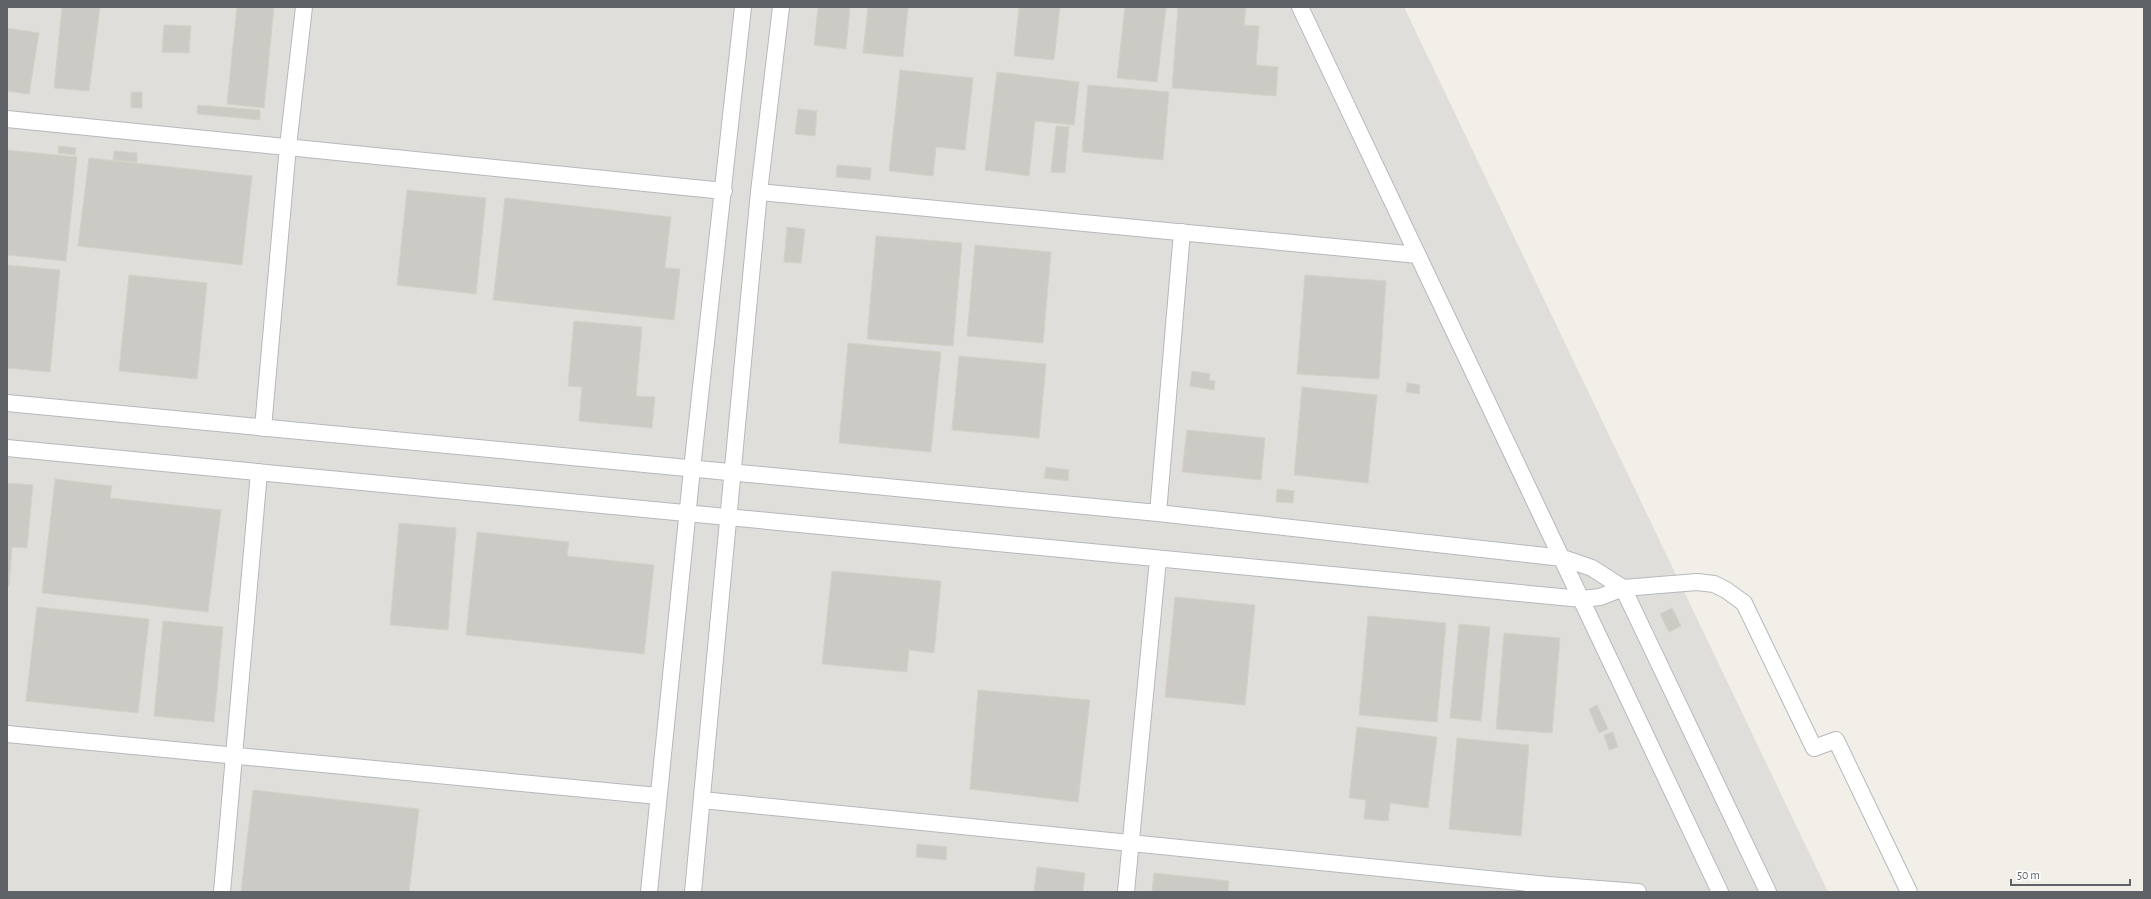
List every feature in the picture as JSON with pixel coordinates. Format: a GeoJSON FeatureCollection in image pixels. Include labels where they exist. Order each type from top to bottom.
{"type":"FeatureCollection","features":[{"type":"Feature","properties":{"kind":"street"},"geometry":{"type":"LineString","coordinates":[[263,428],[288,146],[304,7]]}},
{"type":"Feature","properties":{"kind":"street"},"geometry":{"type":"LineString","coordinates":[[649,892],[687,513],[724,191],[743,7]]}},
{"type":"Feature","properties":{"kind":"street"},"geometry":{"type":"LineString","coordinates":[[693,892],[759,192],[781,7]]}},
{"type":"Feature","properties":{"kind":"street"},"geometry":{"type":"LineString","coordinates":[[1300,7],[1563,558],[1720,892]]}},
{"type":"Feature","properties":{"kind":"street"},"geometry":{"type":"LineString","coordinates":[[7,119],[288,146],[724,191]]}},
{"type":"Feature","properties":{"kind":"street"},"geometry":{"type":"LineString","coordinates":[[759,192],[1418,255]]}},
{"type":"Feature","properties":{"kind":"street"},"geometry":{"type":"LineString","coordinates":[[1158,513],[1182,232]]}},
{"type":"Feature","properties":{"kind":"street"},"geometry":{"type":"LineString","coordinates":[[7,403],[1158,513],[1563,558],[1592,568],[1623,588],[1768,892]]}},
{"type":"Feature","properties":{"kind":"street"},"geometry":{"type":"LineString","coordinates":[[7,448],[1582,599],[1600,597],[1623,588],[1697,582],[1714,584],[1731,592],[1744,602],[1814,748],[1836,740],[1909,892]]}},
{"type":"Feature","properties":{"kind":"street"},"geometry":{"type":"LineString","coordinates":[[222,892],[259,472]]}},
{"type":"Feature","properties":{"kind":"street"},"geometry":{"type":"LineString","coordinates":[[1126,892],[1158,559]]}},
{"type":"Feature","properties":{"kind":"street"},"geometry":{"type":"LineString","coordinates":[[7,734],[658,796]]}},
{"type":"Feature","properties":{"kind":"street"},"geometry":{"type":"LineString","coordinates":[[702,800],[1131,843],[1548,888],[1638,892]]}},
{"type":"Feature","properties":{"kind":"shaded area"},"geometry":{"type":"Polygon","coordinates":[[[7,7],[1404,7],[1828,892],[7,892],[7,7]]]}},
{"type":"Feature","properties":{"kind":"building"},"geometry":{"type":"Polygon","coordinates":[[[62,7],[100,7],[89,91],[54,88],[62,7]]]}},
{"type":"Feature","properties":{"kind":"building"},"geometry":{"type":"Polygon","coordinates":[[[237,7],[274,7],[264,108],[227,104],[237,7]]]}},
{"type":"Feature","properties":{"kind":"building"},"geometry":{"type":"Polygon","coordinates":[[[818,7],[850,7],[846,49],[814,45],[818,7]]]}},
{"type":"Feature","properties":{"kind":"building"},"geometry":{"type":"Polygon","coordinates":[[[868,7],[908,7],[903,57],[863,53],[868,7]]]}},
{"type":"Feature","properties":{"kind":"building"},"geometry":{"type":"Polygon","coordinates":[[[1019,7],[1060,7],[1054,60],[1014,56],[1019,7]]]}},
{"type":"Feature","properties":{"kind":"building"},"geometry":{"type":"Polygon","coordinates":[[[1125,7],[1166,7],[1157,82],[1117,78],[1125,7]]]}},
{"type":"Feature","properties":{"kind":"building"},"geometry":{"type":"Polygon","coordinates":[[[1178,7],[1246,7],[1244,25],[1259,26],[1256,65],[1278,67],[1276,96],[1172,88],[1178,7]]]}},
{"type":"Feature","properties":{"kind":"building"},"geometry":{"type":"Polygon","coordinates":[[[164,25],[191,26],[189,53],[162,52],[164,25]]]}},
{"type":"Feature","properties":{"kind":"building"},"geometry":{"type":"Polygon","coordinates":[[[7,28],[39,33],[29,94],[7,91],[7,28]]]}},
{"type":"Feature","properties":{"kind":"building"},"geometry":{"type":"Polygon","coordinates":[[[900,70],[973,78],[965,150],[936,147],[933,176],[889,171],[900,70]]]}},
{"type":"Feature","properties":{"kind":"building"},"geometry":{"type":"Polygon","coordinates":[[[997,72],[1079,82],[1074,125],[1035,121],[1029,176],[985,170],[997,72]]]}},
{"type":"Feature","properties":{"kind":"building"},"geometry":{"type":"Polygon","coordinates":[[[1088,85],[1169,92],[1163,160],[1082,152],[1088,85]]]}},
{"type":"Feature","properties":{"kind":"building"},"geometry":{"type":"Polygon","coordinates":[[[131,92],[142,92],[142,108],[131,108],[131,92]]]}},
{"type":"Feature","properties":{"kind":"building"},"geometry":{"type":"Polygon","coordinates":[[[198,105],[260,110],[260,120],[197,114],[198,105]]]}},
{"type":"Feature","properties":{"kind":"building"},"geometry":{"type":"Polygon","coordinates":[[[798,109],[817,111],[815,136],[795,134],[798,109]]]}},
{"type":"Feature","properties":{"kind":"building"},"geometry":{"type":"Polygon","coordinates":[[[1056,126],[1069,127],[1065,173],[1051,172],[1056,126]]]}},
{"type":"Feature","properties":{"kind":"building"},"geometry":{"type":"Polygon","coordinates":[[[59,146],[76,148],[75,155],[58,153],[59,146]]]}},
{"type":"Feature","properties":{"kind":"building"},"geometry":{"type":"Polygon","coordinates":[[[7,150],[77,157],[66,261],[7,255],[7,150]]]}},
{"type":"Feature","properties":{"kind":"building"},"geometry":{"type":"Polygon","coordinates":[[[114,151],[137,153],[137,162],[113,160],[114,151]]]}},
{"type":"Feature","properties":{"kind":"building"},"geometry":{"type":"Polygon","coordinates":[[[89,158],[252,176],[242,265],[78,246],[89,158]]]}},
{"type":"Feature","properties":{"kind":"building"},"geometry":{"type":"Polygon","coordinates":[[[837,165],[871,168],[870,180],[836,177],[837,165]]]}},
{"type":"Feature","properties":{"kind":"building"},"geometry":{"type":"Polygon","coordinates":[[[407,190],[486,198],[476,294],[397,285],[407,190]]]}},
{"type":"Feature","properties":{"kind":"building"},"geometry":{"type":"Polygon","coordinates":[[[505,198],[671,217],[665,268],[680,269],[674,320],[493,300],[505,198]]]}},
{"type":"Feature","properties":{"kind":"building"},"geometry":{"type":"Polygon","coordinates":[[[787,227],[805,229],[801,263],[784,262],[787,227]]]}},
{"type":"Feature","properties":{"kind":"building"},"geometry":{"type":"Polygon","coordinates":[[[876,236],[962,243],[953,346],[867,339],[876,236]]]}},
{"type":"Feature","properties":{"kind":"building"},"geometry":{"type":"Polygon","coordinates":[[[975,245],[1051,252],[1043,343],[967,336],[975,245]]]}},
{"type":"Feature","properties":{"kind":"building"},"geometry":{"type":"Polygon","coordinates":[[[7,265],[60,270],[50,372],[7,368],[7,265]]]}},
{"type":"Feature","properties":{"kind":"building"},"geometry":{"type":"Polygon","coordinates":[[[129,275],[207,283],[197,379],[119,371],[129,275]]]}},
{"type":"Feature","properties":{"kind":"building"},"geometry":{"type":"Polygon","coordinates":[[[1305,275],[1386,281],[1379,379],[1297,374],[1305,275]]]}},
{"type":"Feature","properties":{"kind":"building"},"geometry":{"type":"Polygon","coordinates":[[[574,321],[642,327],[636,396],[655,397],[652,428],[579,421],[582,387],[568,386],[574,321]]]}},
{"type":"Feature","properties":{"kind":"building"},"geometry":{"type":"Polygon","coordinates":[[[848,343],[941,352],[931,452],[839,443],[848,343]]]}},
{"type":"Feature","properties":{"kind":"building"},"geometry":{"type":"Polygon","coordinates":[[[959,356],[1046,364],[1039,438],[952,430],[959,356]]]}},
{"type":"Feature","properties":{"kind":"building"},"geometry":{"type":"Polygon","coordinates":[[[1192,371],[1210,374],[1209,380],[1215,381],[1214,390],[1190,386],[1192,371]]]}},
{"type":"Feature","properties":{"kind":"building"},"geometry":{"type":"Polygon","coordinates":[[[1407,383],[1420,385],[1419,394],[1406,392],[1407,383]]]}},
{"type":"Feature","properties":{"kind":"building"},"geometry":{"type":"Polygon","coordinates":[[[1302,387],[1377,395],[1368,483],[1294,475],[1302,387]]]}},
{"type":"Feature","properties":{"kind":"building"},"geometry":{"type":"Polygon","coordinates":[[[1187,430],[1265,438],[1261,480],[1182,472],[1187,430]]]}},
{"type":"Feature","properties":{"kind":"building"},"geometry":{"type":"Polygon","coordinates":[[[1046,467],[1069,470],[1068,481],[1044,478],[1046,467]]]}},
{"type":"Feature","properties":{"kind":"building"},"geometry":{"type":"Polygon","coordinates":[[[55,479],[112,486],[110,498],[221,510],[208,612],[42,593],[55,479]]]}},
{"type":"Feature","properties":{"kind":"building"},"geometry":{"type":"Polygon","coordinates":[[[7,483],[33,485],[27,548],[12,547],[9,586],[7,586],[7,483]]]}},
{"type":"Feature","properties":{"kind":"building"},"geometry":{"type":"Polygon","coordinates":[[[1277,489],[1294,491],[1293,503],[1276,502],[1277,489]]]}},
{"type":"Feature","properties":{"kind":"building"},"geometry":{"type":"Polygon","coordinates":[[[399,523],[456,528],[448,630],[390,625],[399,523]]]}},
{"type":"Feature","properties":{"kind":"building"},"geometry":{"type":"Polygon","coordinates":[[[477,532],[569,542],[567,556],[654,565],[644,654],[466,635],[477,532]]]}},
{"type":"Feature","properties":{"kind":"building"},"geometry":{"type":"Polygon","coordinates":[[[832,571],[941,581],[934,653],[909,650],[907,672],[822,664],[832,571]]]}},
{"type":"Feature","properties":{"kind":"building"},"geometry":{"type":"Polygon","coordinates":[[[1175,597],[1255,605],[1245,705],[1165,697],[1175,597]]]}},
{"type":"Feature","properties":{"kind":"building"},"geometry":{"type":"Polygon","coordinates":[[[37,607],[149,619],[138,713],[26,701],[37,607]]]}},
{"type":"Feature","properties":{"kind":"building"},"geometry":{"type":"Polygon","coordinates":[[[1672,608],[1681,626],[1669,632],[1660,614],[1672,608]]]}},
{"type":"Feature","properties":{"kind":"building"},"geometry":{"type":"Polygon","coordinates":[[[1368,616],[1446,623],[1437,722],[1359,715],[1368,616]]]}},
{"type":"Feature","properties":{"kind":"building"},"geometry":{"type":"Polygon","coordinates":[[[163,621],[223,627],[214,722],[154,716],[163,621]]]}},
{"type":"Feature","properties":{"kind":"building"},"geometry":{"type":"Polygon","coordinates":[[[1459,624],[1490,627],[1481,721],[1450,718],[1459,624]]]}},
{"type":"Feature","properties":{"kind":"building"},"geometry":{"type":"Polygon","coordinates":[[[1504,633],[1560,638],[1552,733],[1496,729],[1504,633]]]}},
{"type":"Feature","properties":{"kind":"building"},"geometry":{"type":"Polygon","coordinates":[[[978,690],[1090,700],[1078,802],[970,789],[978,690]]]}},
{"type":"Feature","properties":{"kind":"building"},"geometry":{"type":"Polygon","coordinates":[[[1597,705],[1608,729],[1599,733],[1589,709],[1597,705]]]}},
{"type":"Feature","properties":{"kind":"building"},"geometry":{"type":"Polygon","coordinates":[[[1357,727],[1437,737],[1428,808],[1390,803],[1388,821],[1364,819],[1366,800],[1349,798],[1357,727]]]}},
{"type":"Feature","properties":{"kind":"building"},"geometry":{"type":"Polygon","coordinates":[[[1613,732],[1618,747],[1609,750],[1604,735],[1613,732]]]}},
{"type":"Feature","properties":{"kind":"building"},"geometry":{"type":"Polygon","coordinates":[[[1457,738],[1529,745],[1521,836],[1449,829],[1457,738]]]}},
{"type":"Feature","properties":{"kind":"building"},"geometry":{"type":"Polygon","coordinates":[[[253,790],[419,809],[409,892],[241,892],[253,790]]]}},
{"type":"Feature","properties":{"kind":"building"},"geometry":{"type":"Polygon","coordinates":[[[917,844],[947,847],[946,860],[916,857],[917,844]]]}},
{"type":"Feature","properties":{"kind":"building"},"geometry":{"type":"Polygon","coordinates":[[[1037,867],[1085,873],[1083,892],[1034,892],[1037,867]]]}},
{"type":"Feature","properties":{"kind":"building"},"geometry":{"type":"Polygon","coordinates":[[[1154,873],[1229,881],[1228,892],[1152,892],[1154,873]]]}}]}
